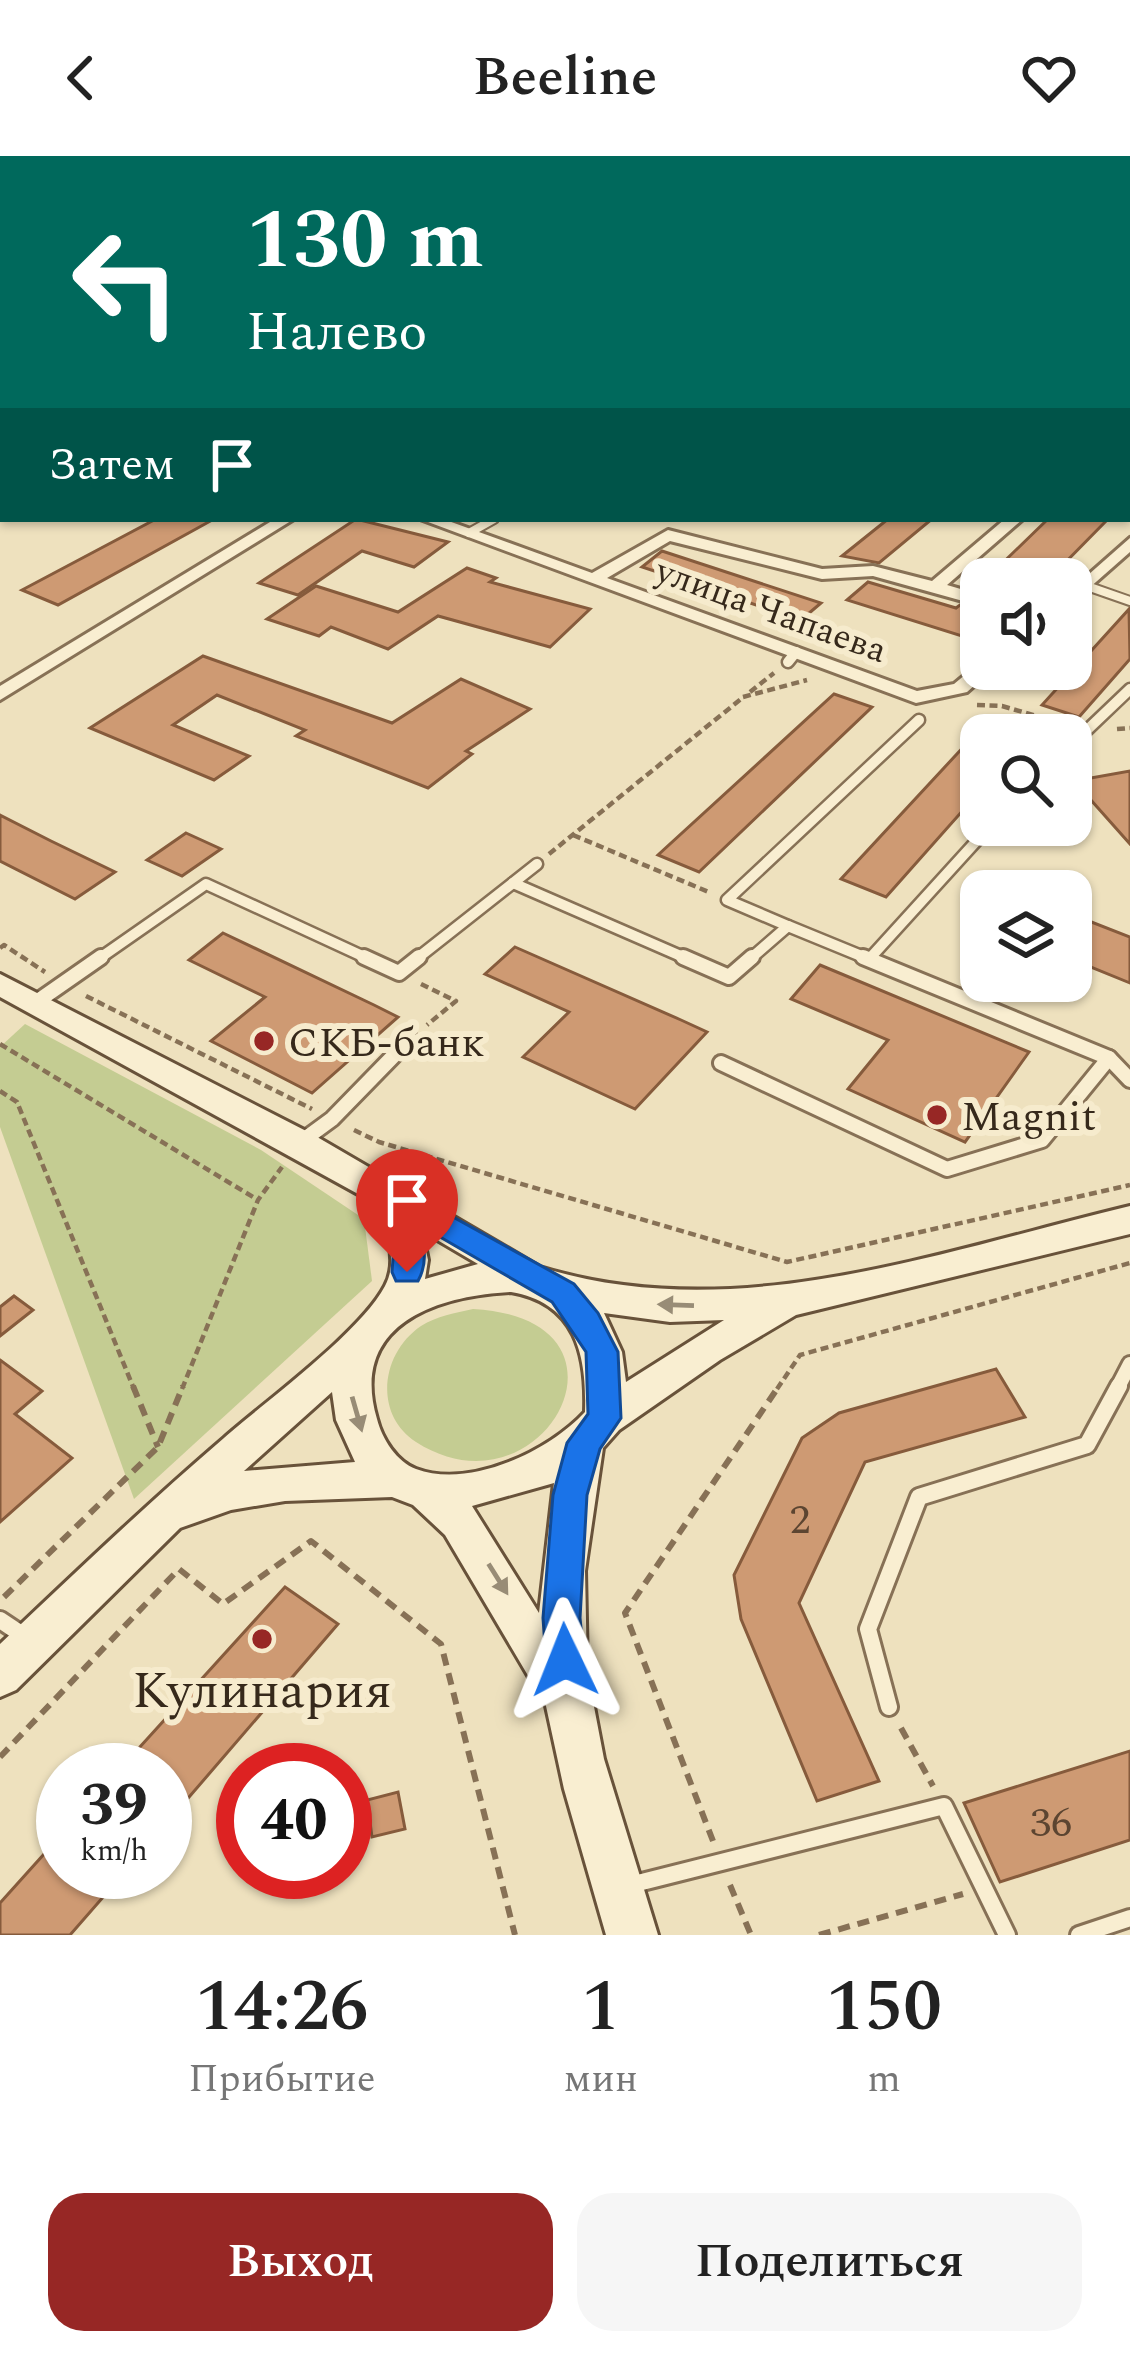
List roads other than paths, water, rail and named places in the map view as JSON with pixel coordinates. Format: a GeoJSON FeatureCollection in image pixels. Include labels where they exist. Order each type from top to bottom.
{"type":"FeatureCollection","features":[{"type":"Feature","properties":{"kind":"street"},"geometry":{"type":"LineString","coordinates":[[0,694],[281,522]]}},
{"type":"Feature","properties":{"kind":"street","name":"улица Чапаева"},"geometry":{"type":"LineString","coordinates":[[437,522],[792,657],[916,697],[960,688]]}},
{"type":"Feature","properties":{"kind":"street"},"geometry":{"type":"LineString","coordinates":[[935,587],[1012,522]]}},
{"type":"Feature","properties":{"kind":"street"},"geometry":{"type":"LineString","coordinates":[[594,578],[668,535],[822,574],[873,571],[960,595]]}},
{"type":"Feature","properties":{"kind":"street"},"geometry":{"type":"LineString","coordinates":[[1092,581],[1130,543]]}},
{"type":"Feature","properties":{"kind":"street"},"geometry":{"type":"LineString","coordinates":[[0,984],[49,993],[549,1287],[587,1322],[602,1352],[594,1431],[570,1495],[562,1618],[568,1702],[632,1935]]}},
{"type":"Feature","properties":{"kind":"street"},"geometry":{"type":"LineString","coordinates":[[0,1675],[17,1631],[157,1522],[390,1312],[403,1290],[410,1245],[379,1187]]}},
{"type":"Feature","properties":{"kind":"street"},"geometry":{"type":"LineString","coordinates":[[390,1312],[424,1292],[491,1275],[670,1306],[789,1302],[1130,1220]]}},
{"type":"Feature","properties":{"kind":"street"},"geometry":{"type":"LineString","coordinates":[[157,1522],[207,1496],[303,1482],[468,1489],[553,1467],[706,1348],[789,1302]]}},
{"type":"Feature","properties":{"kind":"street"},"geometry":{"type":"LineString","coordinates":[[360,1343],[349,1376],[352,1407],[365,1441],[470,1537],[568,1702]]}},
{"type":"Feature","properties":{"kind":"lane"},"geometry":{"type":"LineString","coordinates":[[469,533],[489,522]]}},
{"type":"Feature","properties":{"kind":"lane"},"geometry":{"type":"LineString","coordinates":[[1092,588],[1130,601]]}},
{"type":"Feature","properties":{"kind":"lane"},"geometry":{"type":"LineString","coordinates":[[1092,724],[1130,689]]}},
{"type":"Feature","properties":{"kind":"lane"},"geometry":{"type":"LineString","coordinates":[[919,720],[727,900],[1109,1058],[1130,1080]]}},
{"type":"Feature","properties":{"kind":"lane"},"geometry":{"type":"LineString","coordinates":[[871,957],[973,846]]}},
{"type":"Feature","properties":{"kind":"lane"},"geometry":{"type":"LineString","coordinates":[[49,993],[206,884],[399,973],[537,864]]}},
{"type":"Feature","properties":{"kind":"lane"},"geometry":{"type":"LineString","coordinates":[[513,883],[729,977],[788,926]]}},
{"type":"Feature","properties":{"kind":"lane"},"geometry":{"type":"LineString","coordinates":[[300,1143],[332,1119],[410,1039]]}},
{"type":"Feature","properties":{"kind":"lane"},"geometry":{"type":"LineString","coordinates":[[721,1064],[947,1169],[1042,1140],[1109,1058]]}},
{"type":"Feature","properties":{"kind":"lane"},"geometry":{"type":"LineString","coordinates":[[890,1707],[868,1629],[919,1497],[1087,1444],[1130,1364]]}},
{"type":"Feature","properties":{"kind":"lane"},"geometry":{"type":"LineString","coordinates":[[617,1888],[944,1806],[1007,1935]]}},
{"type":"Feature","properties":{"kind":"lane"},"geometry":{"type":"LineString","coordinates":[[1079,1935],[1130,1918]]}},
{"type":"Feature","properties":{"kind":"place","name":"СКБ-банк"},"geometry":{"type":"Point","coordinates":[264,1041]}},
{"type":"Feature","properties":{"kind":"place","name":"Magnit"},"geometry":{"type":"Point","coordinates":[937,1115]}},
{"type":"Feature","properties":{"kind":"place","name":"Кулинария"},"geometry":{"type":"Point","coordinates":[262,1639]}}]}
